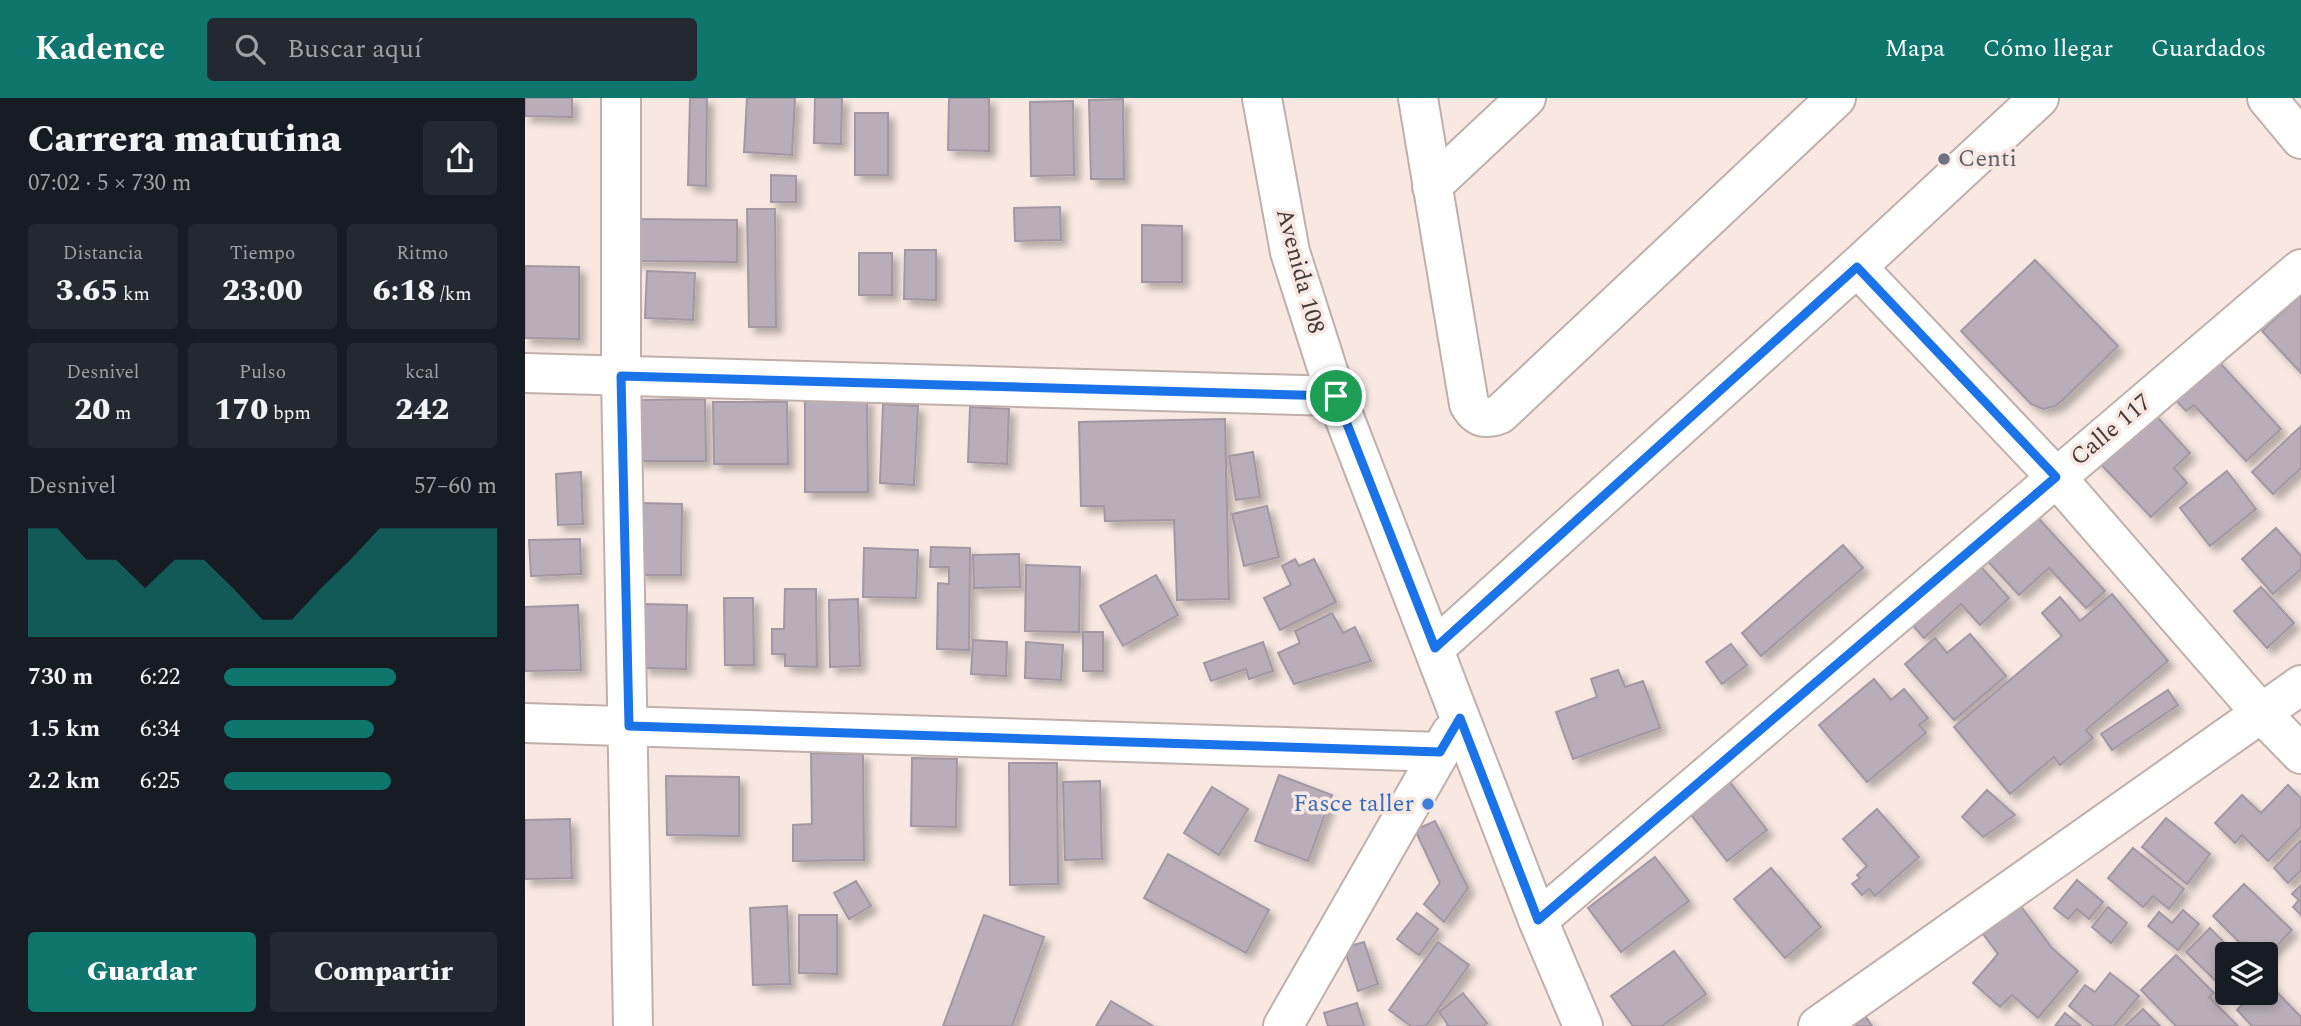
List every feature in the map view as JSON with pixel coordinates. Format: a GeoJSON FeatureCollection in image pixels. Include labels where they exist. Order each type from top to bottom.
{"type":"FeatureCollection","features":[{"type":"Feature","properties":{"kind":"street"},"geometry":{"type":"LineString","coordinates":[[621,98],[621,376],[633,1026]]}},
{"type":"Feature","properties":{"kind":"street","name":"Avenida 108"},"geometry":{"type":"LineString","coordinates":[[1262,98],[1290,251],[1336,396],[1538,920],[1583,1026]]}},
{"type":"Feature","properties":{"kind":"street"},"geometry":{"type":"LineString","coordinates":[[1418,98],[1469,404],[1474,413],[1482,418],[1500,414],[1836,98]]}},
{"type":"Feature","properties":{"kind":"street"},"geometry":{"type":"LineString","coordinates":[[1432,186],[1526,98]]}},
{"type":"Feature","properties":{"kind":"street"},"geometry":{"type":"LineString","coordinates":[[1435,648],[1857,267],[2039,98]]}},
{"type":"Feature","properties":{"kind":"street"},"geometry":{"type":"LineString","coordinates":[[2267,98],[2301,139]]}},
{"type":"Feature","properties":{"kind":"street"},"geometry":{"type":"LineString","coordinates":[[1857,267],[2056,477],[2262,714],[2301,754]]}},
{"type":"Feature","properties":{"kind":"street","name":"Calle 117"},"geometry":{"type":"LineString","coordinates":[[1538,920],[2301,269]]}},
{"type":"Feature","properties":{"kind":"street"},"geometry":{"type":"LineString","coordinates":[[525,373],[1336,396]]}},
{"type":"Feature","properties":{"kind":"street"},"geometry":{"type":"LineString","coordinates":[[1818,1026],[2301,685]]}},
{"type":"Feature","properties":{"kind":"street"},"geometry":{"type":"LineString","coordinates":[[1283,1026],[1460,718]]}},
{"type":"Feature","properties":{"kind":"street"},"geometry":{"type":"LineString","coordinates":[[525,723],[1440,752]]}},
{"type":"Feature","properties":{"kind":"building"},"geometry":{"type":"Polygon","coordinates":[[[525,98],[572,98],[572,117],[525,116],[525,98]]]}},
{"type":"Feature","properties":{"kind":"building"},"geometry":{"type":"Polygon","coordinates":[[[690,98],[707,98],[706,186],[688,185],[690,98]]]}},
{"type":"Feature","properties":{"kind":"building"},"geometry":{"type":"Polygon","coordinates":[[[747,98],[795,98],[792,155],[744,152],[747,98]]]}},
{"type":"Feature","properties":{"kind":"building"},"geometry":{"type":"Polygon","coordinates":[[[815,98],[842,98],[841,144],[814,143],[815,98]]]}},
{"type":"Feature","properties":{"kind":"building"},"geometry":{"type":"Polygon","coordinates":[[[949,98],[989,98],[989,151],[948,150],[949,98]]]}},
{"type":"Feature","properties":{"kind":"building"},"geometry":{"type":"Polygon","coordinates":[[[1123,99],[1124,179],[1091,179],[1089,100],[1123,99]]]}},
{"type":"Feature","properties":{"kind":"building"},"geometry":{"type":"Polygon","coordinates":[[[1073,101],[1074,175],[1031,176],[1030,102],[1073,101]]]}},
{"type":"Feature","properties":{"kind":"building"},"geometry":{"type":"Polygon","coordinates":[[[855,113],[888,113],[888,175],[855,175],[855,113]]]}},
{"type":"Feature","properties":{"kind":"building"},"geometry":{"type":"Polygon","coordinates":[[[771,175],[796,176],[796,202],[771,202],[771,175]]]}},
{"type":"Feature","properties":{"kind":"building"},"geometry":{"type":"Polygon","coordinates":[[[1060,207],[1061,240],[1015,241],[1014,208],[1060,207]]]}},
{"type":"Feature","properties":{"kind":"building"},"geometry":{"type":"Polygon","coordinates":[[[747,209],[775,209],[776,327],[749,327],[747,209]]]}},
{"type":"Feature","properties":{"kind":"building"},"geometry":{"type":"Polygon","coordinates":[[[635,219],[737,220],[737,262],[634,261],[635,219]]]}},
{"type":"Feature","properties":{"kind":"building"},"geometry":{"type":"Polygon","coordinates":[[[1142,225],[1182,226],[1182,282],[1142,282],[1142,225]]]}},
{"type":"Feature","properties":{"kind":"building"},"geometry":{"type":"Polygon","coordinates":[[[905,250],[936,250],[936,300],[904,299],[905,250]]]}},
{"type":"Feature","properties":{"kind":"building"},"geometry":{"type":"Polygon","coordinates":[[[859,253],[892,253],[892,295],[859,295],[859,253]]]}},
{"type":"Feature","properties":{"kind":"building"},"geometry":{"type":"Polygon","coordinates":[[[2035,260],[2118,346],[2063,400],[2055,406],[2043,409],[2031,404],[1961,331],[2035,260]]]}},
{"type":"Feature","properties":{"kind":"building"},"geometry":{"type":"Polygon","coordinates":[[[525,266],[579,267],[579,339],[525,338],[525,266]]]}},
{"type":"Feature","properties":{"kind":"building"},"geometry":{"type":"Polygon","coordinates":[[[647,271],[695,273],[693,320],[645,318],[647,271]]]}},
{"type":"Feature","properties":{"kind":"building"},"geometry":{"type":"Polygon","coordinates":[[[2301,295],[2301,373],[2262,331],[2301,295]]]}},
{"type":"Feature","properties":{"kind":"building"},"geometry":{"type":"Polygon","coordinates":[[[2208,350],[2281,429],[2246,461],[2194,405],[2186,411],[2166,390],[2208,350]]]}},
{"type":"Feature","properties":{"kind":"building"},"geometry":{"type":"Polygon","coordinates":[[[705,399],[706,461],[636,461],[635,400],[705,399]]]}},
{"type":"Feature","properties":{"kind":"building"},"geometry":{"type":"Polygon","coordinates":[[[805,399],[867,399],[868,492],[805,492],[805,399]]]}},
{"type":"Feature","properties":{"kind":"building"},"geometry":{"type":"Polygon","coordinates":[[[713,402],[787,402],[788,464],[714,464],[713,402]]]}},
{"type":"Feature","properties":{"kind":"building"},"geometry":{"type":"Polygon","coordinates":[[[883,404],[918,406],[914,485],[880,483],[883,404]]]}},
{"type":"Feature","properties":{"kind":"building"},"geometry":{"type":"Polygon","coordinates":[[[2147,406],[2190,453],[2174,468],[2187,483],[2151,517],[2093,456],[2147,406]]]}},
{"type":"Feature","properties":{"kind":"building"},"geometry":{"type":"Polygon","coordinates":[[[970,407],[1009,409],[1007,464],[968,462],[970,407]]]}},
{"type":"Feature","properties":{"kind":"building"},"geometry":{"type":"Polygon","coordinates":[[[1225,419],[1229,599],[1177,600],[1174,520],[1105,521],[1104,506],[1081,506],[1079,422],[1225,419]]]}},
{"type":"Feature","properties":{"kind":"building"},"geometry":{"type":"Polygon","coordinates":[[[2301,426],[2301,468],[2273,494],[2252,472],[2301,426]]]}},
{"type":"Feature","properties":{"kind":"building"},"geometry":{"type":"Polygon","coordinates":[[[1253,452],[1260,497],[1236,500],[1229,456],[1253,452]]]}},
{"type":"Feature","properties":{"kind":"building"},"geometry":{"type":"Polygon","coordinates":[[[2227,471],[2256,509],[2210,546],[2180,508],[2227,471]]]}},
{"type":"Feature","properties":{"kind":"building"},"geometry":{"type":"Polygon","coordinates":[[[581,472],[583,524],[558,525],[556,474],[581,472]]]}},
{"type":"Feature","properties":{"kind":"building"},"geometry":{"type":"Polygon","coordinates":[[[640,503],[682,504],[681,575],[640,575],[640,503]]]}},
{"type":"Feature","properties":{"kind":"building"},"geometry":{"type":"Polygon","coordinates":[[[1267,506],[1279,557],[1244,566],[1232,514],[1267,506]]]}},
{"type":"Feature","properties":{"kind":"building"},"geometry":{"type":"Polygon","coordinates":[[[2029,508],[2105,591],[2086,608],[2049,568],[2019,595],[1980,553],[2029,508]]]}},
{"type":"Feature","properties":{"kind":"building"},"geometry":{"type":"Polygon","coordinates":[[[2276,528],[2301,556],[2301,569],[2273,594],[2242,559],[2276,528]]]}},
{"type":"Feature","properties":{"kind":"building"},"geometry":{"type":"Polygon","coordinates":[[[580,539],[581,574],[531,576],[529,540],[580,539]]]}},
{"type":"Feature","properties":{"kind":"building"},"geometry":{"type":"Polygon","coordinates":[[[1843,545],[1863,568],[1761,656],[1742,633],[1843,545]]]}},
{"type":"Feature","properties":{"kind":"building"},"geometry":{"type":"Polygon","coordinates":[[[931,547],[970,548],[969,650],[937,649],[938,583],[949,584],[949,567],[930,567],[931,547]]]}},
{"type":"Feature","properties":{"kind":"building"},"geometry":{"type":"Polygon","coordinates":[[[864,548],[918,550],[916,598],[863,597],[864,548]]]}},
{"type":"Feature","properties":{"kind":"building"},"geometry":{"type":"Polygon","coordinates":[[[1019,554],[1020,587],[974,588],[973,555],[1019,554]]]}},
{"type":"Feature","properties":{"kind":"building"},"geometry":{"type":"Polygon","coordinates":[[[1295,559],[1299,566],[1314,559],[1336,602],[1280,630],[1264,598],[1291,585],[1282,566],[1295,559]]]}},
{"type":"Feature","properties":{"kind":"building"},"geometry":{"type":"Polygon","coordinates":[[[1974,559],[2009,598],[1980,625],[1961,604],[1924,638],[1908,620],[1974,559]]]}},
{"type":"Feature","properties":{"kind":"building"},"geometry":{"type":"Polygon","coordinates":[[[1026,565],[1080,567],[1079,632],[1025,631],[1026,565]]]}},
{"type":"Feature","properties":{"kind":"building"},"geometry":{"type":"Polygon","coordinates":[[[1156,575],[1178,615],[1123,646],[1100,606],[1156,575]]]}},
{"type":"Feature","properties":{"kind":"building"},"geometry":{"type":"Polygon","coordinates":[[[2261,587],[2294,623],[2267,648],[2234,611],[2261,587]]]}},
{"type":"Feature","properties":{"kind":"building"},"geometry":{"type":"Polygon","coordinates":[[[785,589],[816,589],[817,667],[785,666],[785,654],[772,654],[772,629],[784,629],[785,589]]]}},
{"type":"Feature","properties":{"kind":"building"},"geometry":{"type":"Polygon","coordinates":[[[2112,594],[2168,661],[2086,730],[2093,738],[2060,765],[2054,757],[2010,794],[1954,727],[2062,636],[2042,613],[2060,597],[2080,621],[2112,594]]]}},
{"type":"Feature","properties":{"kind":"building"},"geometry":{"type":"Polygon","coordinates":[[[724,598],[753,598],[754,665],[725,665],[724,598]]]}},
{"type":"Feature","properties":{"kind":"building"},"geometry":{"type":"Polygon","coordinates":[[[858,599],[860,666],[830,667],[829,600],[858,599]]]}},
{"type":"Feature","properties":{"kind":"building"},"geometry":{"type":"Polygon","coordinates":[[[644,604],[687,605],[686,669],[643,668],[644,604]]]}},
{"type":"Feature","properties":{"kind":"building"},"geometry":{"type":"Polygon","coordinates":[[[578,605],[581,670],[525,671],[525,607],[578,605]]]}},
{"type":"Feature","properties":{"kind":"building"},"geometry":{"type":"Polygon","coordinates":[[[1332,613],[1343,633],[1355,627],[1371,661],[1294,684],[1278,653],[1300,643],[1295,631],[1332,613]]]}},
{"type":"Feature","properties":{"kind":"building"},"geometry":{"type":"Polygon","coordinates":[[[1083,632],[1103,632],[1103,671],[1083,671],[1083,632]]]}},
{"type":"Feature","properties":{"kind":"building"},"geometry":{"type":"Polygon","coordinates":[[[1970,634],[2006,676],[1954,720],[1905,664],[1935,638],[1947,653],[1970,634]]]}},
{"type":"Feature","properties":{"kind":"building"},"geometry":{"type":"Polygon","coordinates":[[[973,640],[1007,642],[1006,676],[971,674],[973,640]]]}},
{"type":"Feature","properties":{"kind":"building"},"geometry":{"type":"Polygon","coordinates":[[[1026,642],[1063,645],[1061,680],[1025,678],[1026,642]]]}},
{"type":"Feature","properties":{"kind":"building"},"geometry":{"type":"Polygon","coordinates":[[[1263,642],[1273,671],[1249,679],[1246,669],[1211,681],[1204,663],[1263,642]]]}},
{"type":"Feature","properties":{"kind":"building"},"geometry":{"type":"Polygon","coordinates":[[[1731,644],[1747,665],[1722,684],[1706,662],[1731,644]]]}},
{"type":"Feature","properties":{"kind":"building"},"geometry":{"type":"Polygon","coordinates":[[[1618,670],[1625,687],[1643,681],[1660,728],[1573,759],[1556,712],[1597,697],[1591,679],[1618,670]]]}},
{"type":"Feature","properties":{"kind":"building"},"geometry":{"type":"Polygon","coordinates":[[[1874,679],[1891,700],[1904,689],[1928,718],[1919,725],[1926,733],[1867,782],[1819,725],[1874,679]]]}},
{"type":"Feature","properties":{"kind":"building"},"geometry":{"type":"Polygon","coordinates":[[[2168,690],[2178,705],[2112,750],[2101,734],[2168,690]]]}},
{"type":"Feature","properties":{"kind":"building"},"geometry":{"type":"Polygon","coordinates":[[[811,753],[863,754],[864,860],[793,861],[793,825],[812,824],[811,753]]]}},
{"type":"Feature","properties":{"kind":"building"},"geometry":{"type":"Polygon","coordinates":[[[912,758],[957,759],[956,827],[911,826],[912,758]]]}},
{"type":"Feature","properties":{"kind":"building"},"geometry":{"type":"Polygon","coordinates":[[[1009,763],[1057,763],[1058,884],[1010,885],[1009,763]]]}},
{"type":"Feature","properties":{"kind":"building"},"geometry":{"type":"Polygon","coordinates":[[[1722,772],[1767,830],[1727,861],[1682,803],[1722,772]]]}},
{"type":"Feature","properties":{"kind":"building"},"geometry":{"type":"Polygon","coordinates":[[[1279,775],[1332,795],[1308,861],[1255,841],[1279,775]]]}},
{"type":"Feature","properties":{"kind":"building"},"geometry":{"type":"Polygon","coordinates":[[[666,776],[739,777],[739,836],[667,835],[666,776]]]}},
{"type":"Feature","properties":{"kind":"building"},"geometry":{"type":"Polygon","coordinates":[[[1100,781],[1102,859],[1065,860],[1063,782],[1100,781]]]}},
{"type":"Feature","properties":{"kind":"building"},"geometry":{"type":"Polygon","coordinates":[[[2288,785],[2301,798],[2301,827],[2268,861],[2242,835],[2235,843],[2215,823],[2242,795],[2261,813],[2288,785]]]}},
{"type":"Feature","properties":{"kind":"building"},"geometry":{"type":"Polygon","coordinates":[[[1212,787],[1248,809],[1219,855],[1184,833],[1212,787]]]}},
{"type":"Feature","properties":{"kind":"building"},"geometry":{"type":"Polygon","coordinates":[[[1987,790],[2015,815],[1983,837],[1962,817],[1987,790]]]}},
{"type":"Feature","properties":{"kind":"building"},"geometry":{"type":"Polygon","coordinates":[[[1877,809],[1919,857],[1875,896],[1869,889],[1862,895],[1852,884],[1860,878],[1857,875],[1867,866],[1843,839],[1877,809]]]}},
{"type":"Feature","properties":{"kind":"building"},"geometry":{"type":"Polygon","coordinates":[[[2166,818],[2210,854],[2187,884],[2142,847],[2166,818]]]}},
{"type":"Feature","properties":{"kind":"building"},"geometry":{"type":"Polygon","coordinates":[[[570,819],[572,878],[525,879],[525,820],[570,819]]]}},
{"type":"Feature","properties":{"kind":"building"},"geometry":{"type":"Polygon","coordinates":[[[1435,821],[1468,888],[1444,922],[1424,904],[1440,883],[1415,830],[1435,821]]]}},
{"type":"Feature","properties":{"kind":"building"},"geometry":{"type":"Polygon","coordinates":[[[2301,840],[2301,870],[2288,883],[2274,868],[2301,840]]]}},
{"type":"Feature","properties":{"kind":"building"},"geometry":{"type":"Polygon","coordinates":[[[2133,848],[2184,889],[2169,909],[2153,896],[2143,907],[2108,878],[2133,848]]]}},
{"type":"Feature","properties":{"kind":"building"},"geometry":{"type":"Polygon","coordinates":[[[1168,854],[1269,910],[1246,953],[1144,898],[1168,854]]]}},
{"type":"Feature","properties":{"kind":"building"},"geometry":{"type":"Polygon","coordinates":[[[1655,857],[1689,901],[1621,952],[1588,908],[1655,857]]]}},
{"type":"Feature","properties":{"kind":"building"},"geometry":{"type":"Polygon","coordinates":[[[1771,868],[1821,927],[1785,958],[1734,899],[1771,868]]]}},
{"type":"Feature","properties":{"kind":"building"},"geometry":{"type":"Polygon","coordinates":[[[2077,880],[2103,902],[2089,919],[2077,909],[2068,919],[2054,908],[2077,880]]]}},
{"type":"Feature","properties":{"kind":"building"},"geometry":{"type":"Polygon","coordinates":[[[856,881],[871,906],[849,919],[834,893],[856,881]]]}},
{"type":"Feature","properties":{"kind":"building"},"geometry":{"type":"Polygon","coordinates":[[[2244,884],[2292,930],[2278,945],[2278,942],[2239,942],[2213,916],[2244,884]]]}},
{"type":"Feature","properties":{"kind":"building"},"geometry":{"type":"Polygon","coordinates":[[[2301,885],[2301,915],[2293,907],[2299,900],[2292,894],[2301,885]]]}},
{"type":"Feature","properties":{"kind":"building"},"geometry":{"type":"Polygon","coordinates":[[[2020,905],[2052,948],[2078,971],[2038,1018],[2012,995],[2000,1007],[1973,983],[1998,954],[1983,934],[2020,905]]]}},
{"type":"Feature","properties":{"kind":"building"},"geometry":{"type":"Polygon","coordinates":[[[787,906],[790,984],[753,985],[750,908],[787,906]]]}},
{"type":"Feature","properties":{"kind":"building"},"geometry":{"type":"Polygon","coordinates":[[[2108,907],[2127,923],[2111,943],[2092,927],[2108,907]]]}},
{"type":"Feature","properties":{"kind":"building"},"geometry":{"type":"Polygon","coordinates":[[[2183,910],[2199,924],[2178,950],[2148,926],[2159,912],[2172,923],[2183,910]]]}},
{"type":"Feature","properties":{"kind":"building"},"geometry":{"type":"Polygon","coordinates":[[[1417,913],[1438,929],[1419,955],[1397,939],[1417,913]]]}},
{"type":"Feature","properties":{"kind":"building"},"geometry":{"type":"Polygon","coordinates":[[[799,915],[837,915],[837,974],[799,973],[799,915]]]}},
{"type":"Feature","properties":{"kind":"building"},"geometry":{"type":"Polygon","coordinates":[[[984,915],[1044,937],[1012,1026],[943,1026],[984,915]]]}},
{"type":"Feature","properties":{"kind":"building"},"geometry":{"type":"Polygon","coordinates":[[[2210,928],[2223,942],[2215,942],[2215,980],[2186,952],[2210,928]]]}},
{"type":"Feature","properties":{"kind":"building"},"geometry":{"type":"Polygon","coordinates":[[[1364,942],[1378,984],[1358,991],[1344,948],[1364,942]]]}},
{"type":"Feature","properties":{"kind":"building"},"geometry":{"type":"Polygon","coordinates":[[[1438,942],[1469,965],[1426,1026],[1411,1026],[1389,1010],[1438,942]]]}},
{"type":"Feature","properties":{"kind":"building"},"geometry":{"type":"Polygon","coordinates":[[[1674,951],[1706,994],[1662,1026],[1633,1026],[1611,996],[1674,951]]]}},
{"type":"Feature","properties":{"kind":"building"},"geometry":{"type":"Polygon","coordinates":[[[2176,955],[2214,993],[2209,997],[2238,1026],[2176,1026],[2141,990],[2176,955]]]}},
{"type":"Feature","properties":{"kind":"building"},"geometry":{"type":"Polygon","coordinates":[[[2110,973],[2139,996],[2114,1026],[2094,1026],[2069,1006],[2085,985],[2095,992],[2110,973]]]}},
{"type":"Feature","properties":{"kind":"building"},"geometry":{"type":"Polygon","coordinates":[[[1463,993],[1487,1023],[1483,1026],[1446,1026],[1448,1025],[1439,1012],[1463,993]]]}},
{"type":"Feature","properties":{"kind":"building"},"geometry":{"type":"Polygon","coordinates":[[[2278,993],[2301,1017],[2301,1026],[2252,1026],[2237,1010],[2242,1005],[2278,1005],[2278,993]]]}},
{"type":"Feature","properties":{"kind":"building"},"geometry":{"type":"Polygon","coordinates":[[[1111,1001],[1153,1026],[1096,1026],[1111,1001]]]}},
{"type":"Feature","properties":{"kind":"building"},"geometry":{"type":"Polygon","coordinates":[[[1357,1003],[1364,1026],[1328,1026],[1324,1013],[1357,1003]]]}},
{"type":"Feature","properties":{"kind":"building"},"geometry":{"type":"Polygon","coordinates":[[[2143,1009],[2160,1026],[2125,1026],[2143,1009]]]}},
{"type":"Feature","properties":{"kind":"building"},"geometry":{"type":"Polygon","coordinates":[[[2065,1013],[2081,1026],[2055,1026],[2065,1013]]]}},
{"type":"Feature","properties":{"kind":"building"},"geometry":{"type":"Polygon","coordinates":[[[1866,1017],[1872,1026],[1854,1026],[1866,1017]]]}},
{"type":"Feature","properties":{"kind":"place","name":"Centi"},"geometry":{"type":"Point","coordinates":[1944,159]}},
{"type":"Feature","properties":{"kind":"place","name":"Fasce taller"},"geometry":{"type":"Point","coordinates":[1428,804]}},
{"type":"Feature","properties":{"kind":"route"},"geometry":{"type":"LineString","coordinates":[[1857,267],[2056,477],[1538,920],[1460,718],[1440,752],[629,726],[621,376],[1336,396],[1435,648],[1857,267]]}}]}
